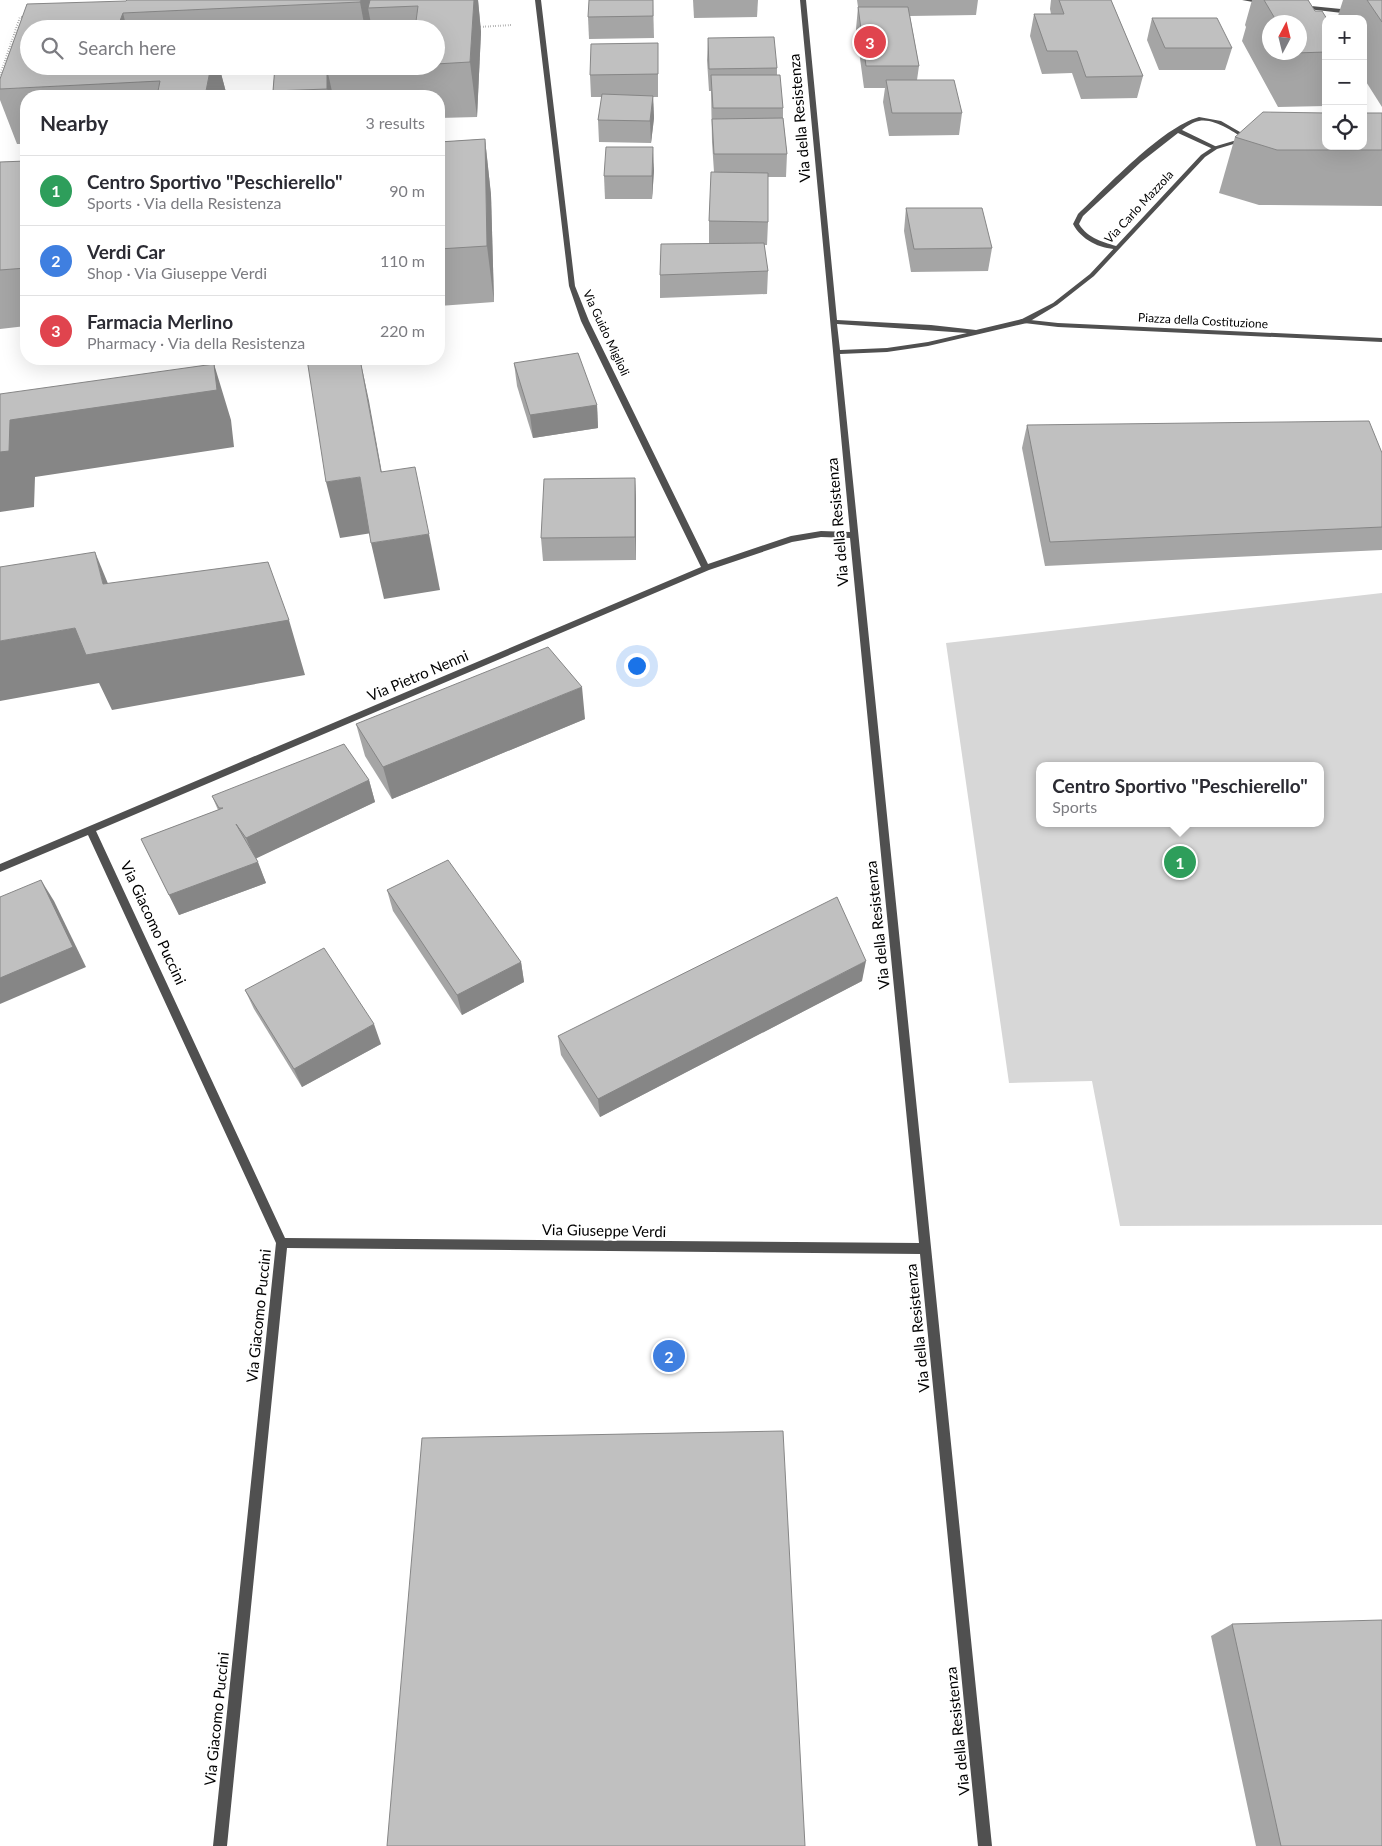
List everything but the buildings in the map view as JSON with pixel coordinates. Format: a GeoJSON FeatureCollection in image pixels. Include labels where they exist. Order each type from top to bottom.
{"type":"FeatureCollection","features":[{"type":"Feature","properties":{"kind":"street","name":"Via Guido Miglioli"},"geometry":{"type":"LineString","coordinates":[[538,0],[572,286],[586,321],[706,568]]}},
{"type":"Feature","properties":{"kind":"street","name":"Via della Resistenza"},"geometry":{"type":"LineString","coordinates":[[804,0],[836,352],[985,1846]]}},
{"type":"Feature","properties":{"kind":"street"},"geometry":{"type":"LineString","coordinates":[[1245,0],[1272,3]]}},
{"type":"Feature","properties":{"kind":"street"},"geometry":{"type":"LineString","coordinates":[[1291,6],[1356,12]]}},
{"type":"Feature","properties":{"kind":"street"},"geometry":{"type":"LineString","coordinates":[[1117,248],[1089,239],[1080,233],[1076,224],[1080,215],[1177,130],[1193,120],[1212,120],[1249,139]]}},
{"type":"Feature","properties":{"kind":"street"},"geometry":{"type":"LineString","coordinates":[[1177,130],[1215,148]]}},
{"type":"Feature","properties":{"kind":"street","name":"Via Carlo Mazzola"},"geometry":{"type":"LineString","coordinates":[[836,352],[910,347],[1024,321],[1056,304],[1092,275],[1203,156],[1215,148],[1257,138]]}},
{"type":"Feature","properties":{"kind":"street","name":"Piazza della Costituzione"},"geometry":{"type":"LineString","coordinates":[[1024,321],[1058,325],[1382,340]]}},
{"type":"Feature","properties":{"kind":"street","name":"Via Carlo Mazzola"},"geometry":{"type":"LineString","coordinates":[[834,322],[911,325],[982,332]]}},
{"type":"Feature","properties":{"kind":"street","name":"Via Pietro Nenni"},"geometry":{"type":"LineString","coordinates":[[0,868],[706,568],[791,539],[820,534],[854,535]]}},
{"type":"Feature","properties":{"kind":"street","name":"Via Giacomo Puccini"},"geometry":{"type":"LineString","coordinates":[[91,830],[282,1243],[220,1846]]}},
{"type":"Feature","properties":{"kind":"street","name":"Via Giuseppe Verdi"},"geometry":{"type":"LineString","coordinates":[[282,1243],[925,1249]]}},
{"type":"Feature","properties":{"kind":"path"},"geometry":{"type":"LineString","coordinates":[[0,75],[20,17],[29,17]]}},
{"type":"Feature","properties":{"kind":"path"},"geometry":{"type":"LineString","coordinates":[[476,27],[541,24]]}},
{"type":"Feature","properties":{"kind":"path"},"geometry":{"type":"LineString","coordinates":[[9,47],[19,46]]}},
{"type":"Feature","properties":{"kind":"shaded area"},"geometry":{"type":"Polygon","coordinates":[[[1382,593],[1382,1225],[1120,1226],[1092,1081],[1009,1083],[946,643],[1382,593]]]}},
{"type":"Feature","properties":{"kind":"place","name":"Farmacia Merlino"},"geometry":{"type":"Point","coordinates":[870,42]}},
{"type":"Feature","properties":{"kind":"place","name":"Centro Sportivo \"Peschierello\""},"geometry":{"type":"Point","coordinates":[1180,862]}},
{"type":"Feature","properties":{"kind":"place","name":"Verdi Car"},"geometry":{"type":"Point","coordinates":[669,1356]}}]}
